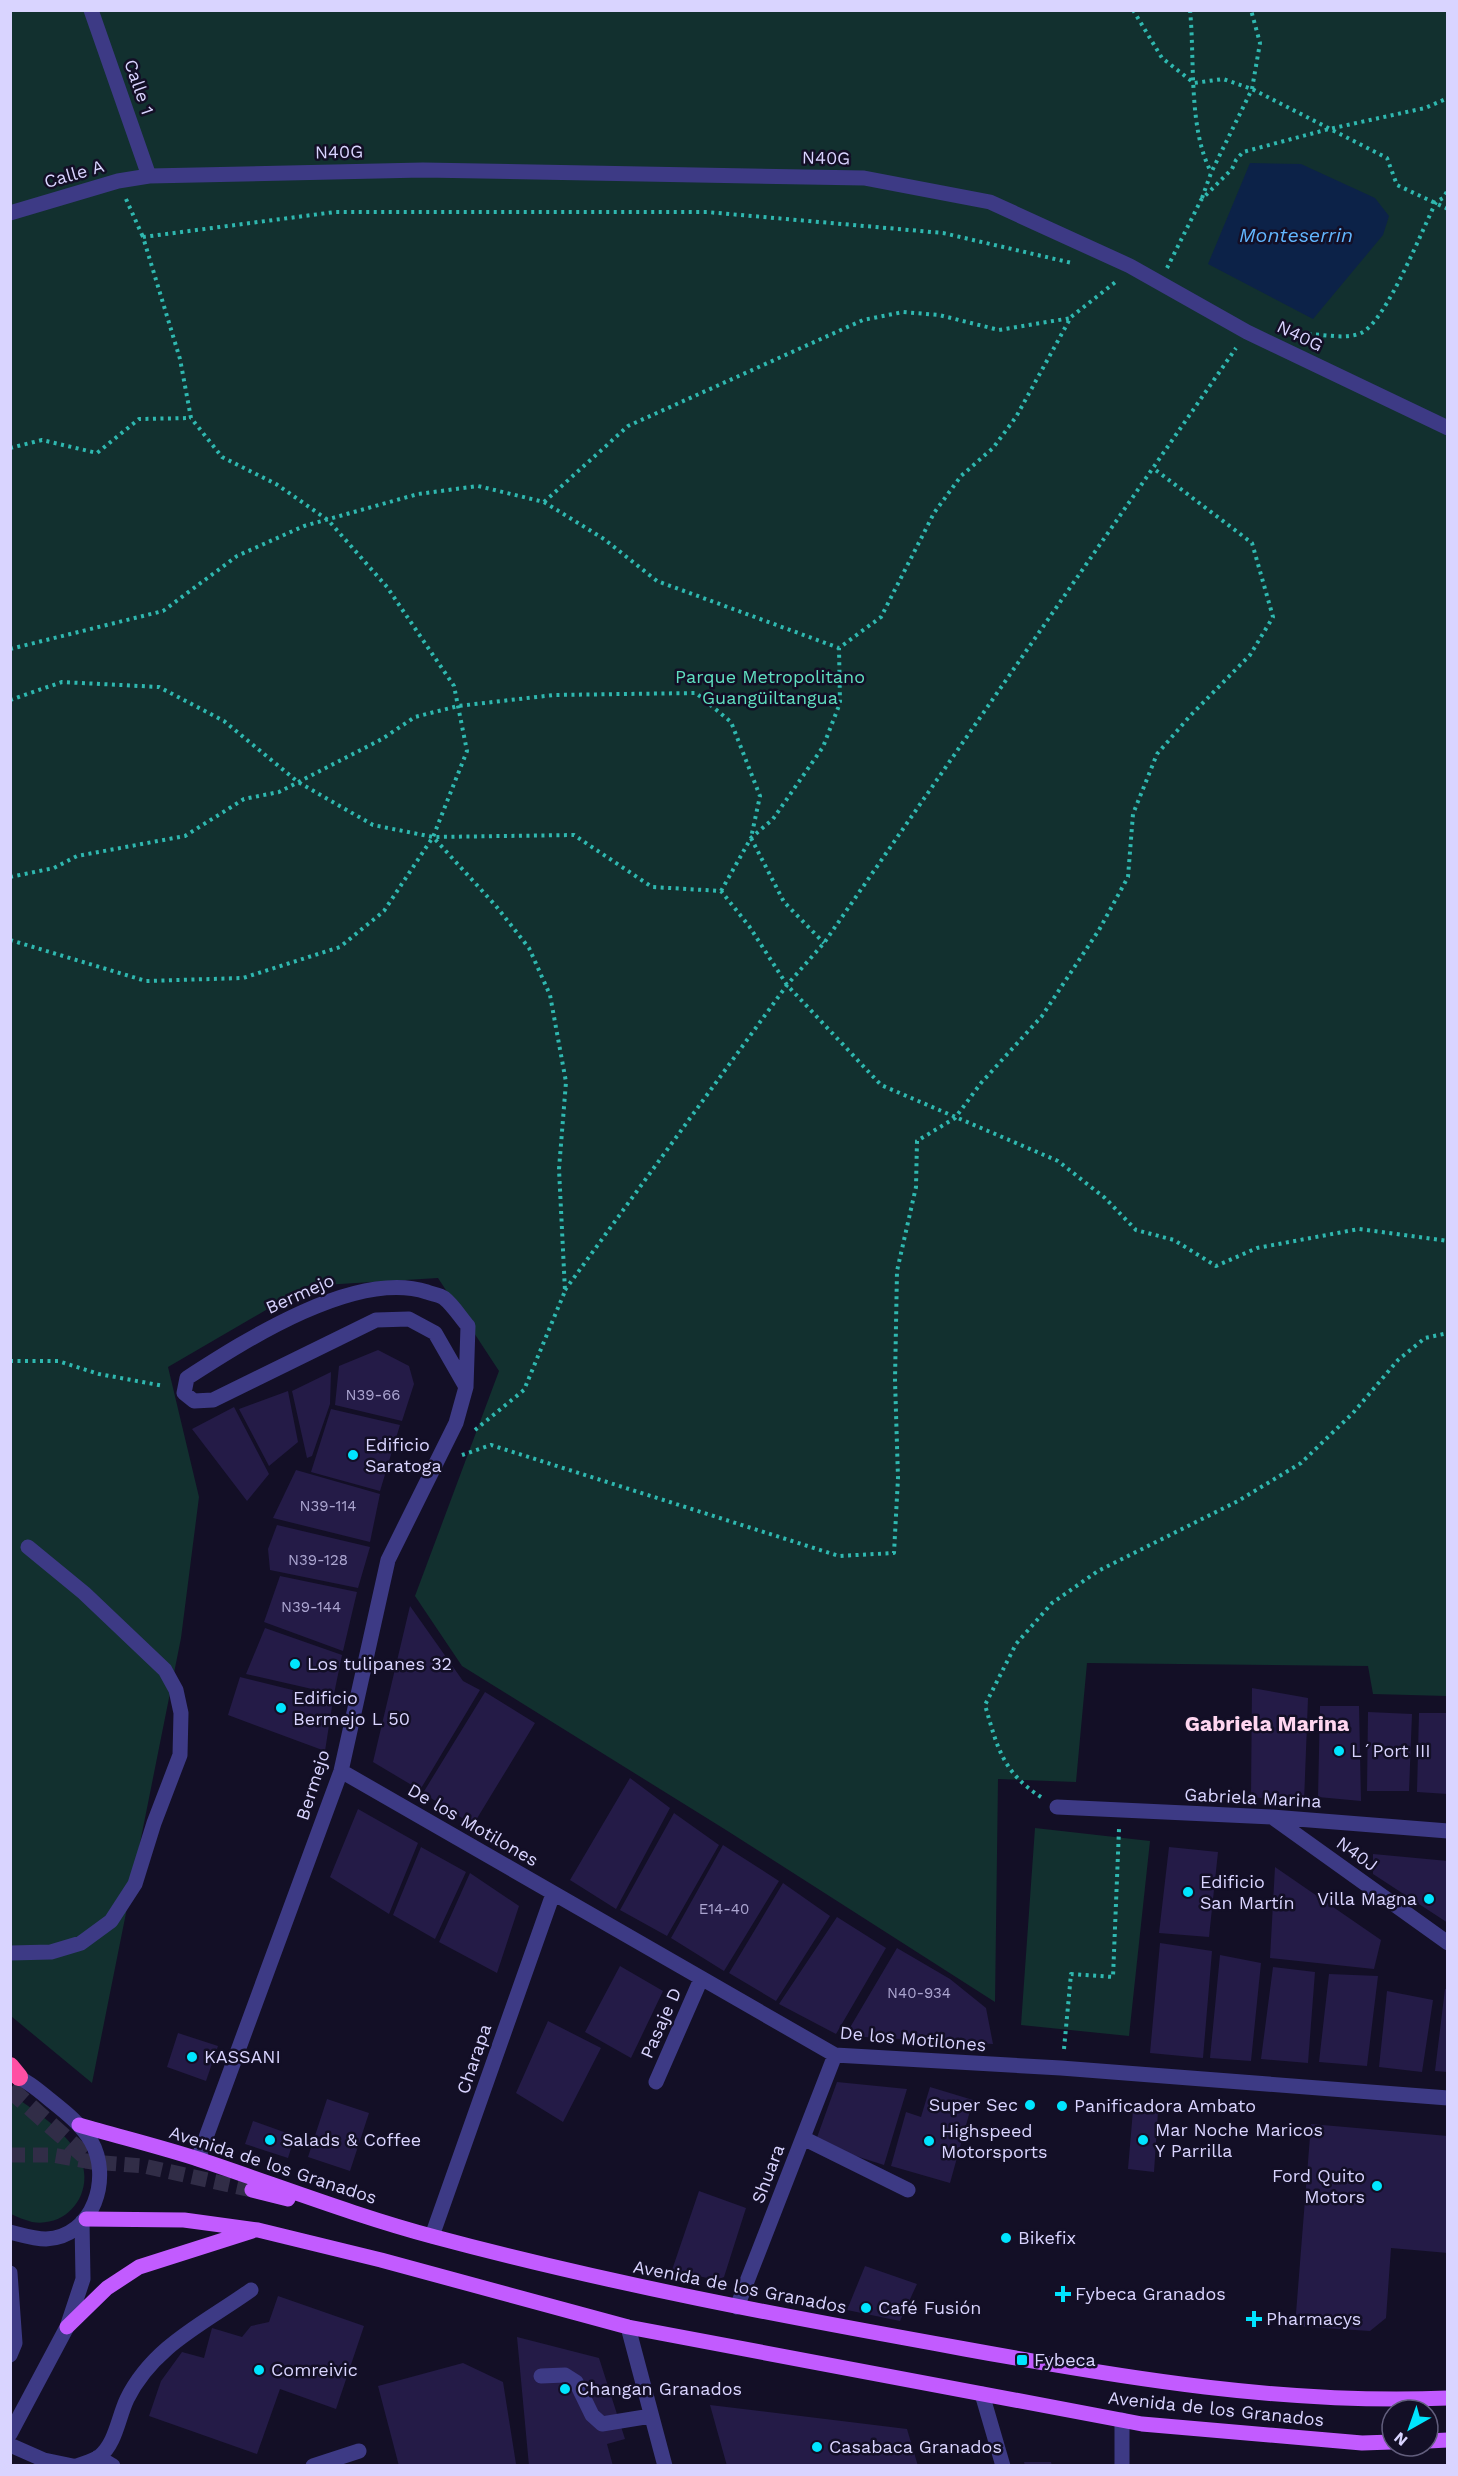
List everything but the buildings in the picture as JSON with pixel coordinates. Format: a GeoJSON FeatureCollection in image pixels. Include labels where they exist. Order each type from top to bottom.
{"type":"FeatureCollection","features":[{"type":"Feature","properties":{"kind":"main road","name":"Avenida de los Granados"},"geometry":{"type":"LineString","coordinates":[[79,2125],[198,2159],[432,2236],[571,2272],[737,2307],[1022,2360],[1164,2382],[1278,2396],[1412,2400],[1448,2398]]}},
{"type":"Feature","properties":{"kind":"main road"},"geometry":{"type":"LineString","coordinates":[[252,2190],[387,2223]]}},
{"type":"Feature","properties":{"kind":"main road","name":"Avenida de los Granados"},"geometry":{"type":"LineString","coordinates":[[84,2221],[184,2220],[258,2230],[381,2260],[628,2327],[1122,2420],[1362,2443],[1380,2442]]}},
{"type":"Feature","properties":{"kind":"main road"},"geometry":{"type":"LineString","coordinates":[[67,2327],[107,2288],[139,2267],[258,2230]]}},
{"type":"Feature","properties":{"kind":"street","name":"Calle 1"},"geometry":{"type":"LineString","coordinates":[[91,10],[149,176]]}},
{"type":"Feature","properties":{"kind":"street","name":"N40G"},"geometry":{"type":"LineString","coordinates":[[149,176],[423,170],[864,178],[990,202],[1160,282],[1247,332],[1448,428]]}},
{"type":"Feature","properties":{"kind":"street","name":"Calle A"},"geometry":{"type":"LineString","coordinates":[[10,213],[117,181],[149,176]]}},
{"type":"Feature","properties":{"kind":"street","name":"Bermejo"},"geometry":{"type":"LineString","coordinates":[[198,2159],[341,1771],[388,1560],[456,1423],[466,1387],[468,1326],[444,1298],[416,1288],[381,1288],[349,1293],[269,1329],[187,1378],[184,1393],[194,1401],[213,1400],[376,1320],[409,1319],[435,1333],[466,1387]]}},
{"type":"Feature","properties":{"kind":"street"},"geometry":{"type":"LineString","coordinates":[[10,1953],[51,1952],[81,1943],[111,1921],[135,1884],[154,1823],[180,1755],[181,1713],[176,1690],[165,1670],[84,1593],[28,1547]]}},
{"type":"Feature","properties":{"kind":"street","name":"De los Motilones"},"geometry":{"type":"LineString","coordinates":[[341,1771],[835,2055],[1061,2068],[1448,2098]]}},
{"type":"Feature","properties":{"kind":"street","name":"Gabriela Marina"},"geometry":{"type":"LineString","coordinates":[[1057,1807],[1272,1817],[1448,1831]]}},
{"type":"Feature","properties":{"kind":"street","name":"N40J"},"geometry":{"type":"LineString","coordinates":[[1272,1817],[1448,1943]]}},
{"type":"Feature","properties":{"kind":"street","name":"Charapa"},"geometry":{"type":"LineString","coordinates":[[432,2236],[553,1894]]}},
{"type":"Feature","properties":{"kind":"street","name":"Pasaje D"},"geometry":{"type":"LineString","coordinates":[[656,2082],[701,1979]]}},
{"type":"Feature","properties":{"kind":"street","name":"Shuara"},"geometry":{"type":"LineString","coordinates":[[737,2307],[835,2055]]}},
{"type":"Feature","properties":{"kind":"street"},"geometry":{"type":"LineString","coordinates":[[10,2232],[47,2239],[67,2233],[84,2221],[97,2201],[100,2182],[98,2160],[91,2141],[79,2125],[13,2072]]}},
{"type":"Feature","properties":{"kind":"street"},"geometry":{"type":"LineString","coordinates":[[802,2138],[908,2190]]}},
{"type":"Feature","properties":{"kind":"street"},"geometry":{"type":"LineString","coordinates":[[10,2434],[67,2327],[83,2279],[84,2221]]}},
{"type":"Feature","properties":{"kind":"street"},"geometry":{"type":"LineString","coordinates":[[10,2273],[15,2343],[10,2355]]}},
{"type":"Feature","properties":{"kind":"street"},"geometry":{"type":"LineString","coordinates":[[10,2445],[44,2460],[75,2466],[98,2457],[113,2438],[127,2398],[154,2359],[188,2331],[250,2290]]}},
{"type":"Feature","properties":{"kind":"street"},"geometry":{"type":"LineString","coordinates":[[628,2327],[665,2466]]}},
{"type":"Feature","properties":{"kind":"street"},"geometry":{"type":"LineString","coordinates":[[541,2376],[565,2375],[576,2382],[591,2415],[602,2424],[651,2416]]}},
{"type":"Feature","properties":{"kind":"street"},"geometry":{"type":"LineString","coordinates":[[982,2394],[1003,2466]]}},
{"type":"Feature","properties":{"kind":"street"},"geometry":{"type":"LineString","coordinates":[[1122,2420],[1122,2466]]}},
{"type":"Feature","properties":{"kind":"street"},"geometry":{"type":"LineString","coordinates":[[313,2466],[358,2451]]}},
{"type":"Feature","properties":{"kind":"street"},"geometry":{"type":"LineString","coordinates":[[98,2457],[113,2466]]}},
{"type":"Feature","properties":{"kind":"path"},"geometry":{"type":"LineString","coordinates":[[1132,10],[1162,58],[1194,83],[1223,79],[1252,90],[1387,158],[1398,185],[1448,209]]}},
{"type":"Feature","properties":{"kind":"path"},"geometry":{"type":"LineString","coordinates":[[1190,10],[1201,154],[1211,173]]}},
{"type":"Feature","properties":{"kind":"path"},"geometry":{"type":"LineString","coordinates":[[1160,282],[1201,201],[1211,173],[1252,90],[1260,43],[1251,10]]}},
{"type":"Feature","properties":{"kind":"path"},"geometry":{"type":"LineString","coordinates":[[1201,201],[1232,170],[1236,160],[1243,152],[1329,129],[1425,108],[1448,98]]}},
{"type":"Feature","properties":{"kind":"path"},"geometry":{"type":"LineString","coordinates":[[10,940],[146,981],[243,978],[340,947],[384,911],[433,837],[467,751],[454,686],[387,587],[328,520],[276,484],[222,457],[191,418],[180,359],[143,237],[117,181]]}},
{"type":"Feature","properties":{"kind":"path"},"geometry":{"type":"LineString","coordinates":[[1280,348],[1294,336],[1315,333],[1344,336],[1362,333],[1383,311],[1436,202],[1443,198],[1448,190]]}},
{"type":"Feature","properties":{"kind":"path"},"geometry":{"type":"LineString","coordinates":[[143,237],[335,212],[707,212],[943,233],[1078,265]]}},
{"type":"Feature","properties":{"kind":"path"},"geometry":{"type":"LineString","coordinates":[[839,648],[881,617],[934,513],[961,476],[993,448],[1016,417],[1071,318],[1124,275],[1112,273]]}},
{"type":"Feature","properties":{"kind":"path"},"geometry":{"type":"LineString","coordinates":[[544,502],[628,426],[863,320],[903,312],[939,315],[999,330],[1071,318]]}},
{"type":"Feature","properties":{"kind":"path"},"geometry":{"type":"LineString","coordinates":[[471,1434],[524,1390],[565,1291],[787,985],[824,943],[1247,332]]}},
{"type":"Feature","properties":{"kind":"path"},"geometry":{"type":"LineString","coordinates":[[10,448],[42,440],[97,453],[139,418],[191,418]]}},
{"type":"Feature","properties":{"kind":"path"},"geometry":{"type":"LineString","coordinates":[[435,1463],[491,1445],[839,1556],[894,1553],[897,1478],[895,1380],[897,1271],[916,1187],[917,1141],[955,1118],[981,1083],[1042,1016],[1099,930],[1128,877],[1133,814],[1157,754],[1190,716],[1250,655],[1273,617],[1252,543],[1153,468]]}},
{"type":"Feature","properties":{"kind":"path"},"geometry":{"type":"LineString","coordinates":[[10,649],[163,611],[237,556],[303,526],[418,494],[478,486],[544,502],[604,539],[657,581],[839,648]]}},
{"type":"Feature","properties":{"kind":"path"},"geometry":{"type":"LineString","coordinates":[[721,891],[752,838],[773,819],[823,747],[840,703],[839,648]]}},
{"type":"Feature","properties":{"kind":"path"},"geometry":{"type":"LineString","coordinates":[[10,700],[62,682],[159,687],[224,721],[298,782],[373,825],[433,837],[574,835],[652,887],[721,891],[749,926],[787,985],[881,1085],[1058,1161],[1105,1198],[1136,1230],[1174,1240],[1216,1266],[1257,1248],[1359,1229],[1448,1241]]}},
{"type":"Feature","properties":{"kind":"path"},"geometry":{"type":"LineString","coordinates":[[10,877],[54,868],[77,856],[184,836],[244,799],[279,792],[382,739],[415,717],[458,706],[554,695],[696,693],[731,722],[759,796],[752,838],[784,902],[824,943]]}},
{"type":"Feature","properties":{"kind":"path"},"geometry":{"type":"LineString","coordinates":[[433,837],[496,906],[529,948],[550,995],[566,1082],[559,1169],[565,1291]]}},
{"type":"Feature","properties":{"kind":"path"},"geometry":{"type":"LineString","coordinates":[[1057,1807],[1023,1786],[1000,1755],[985,1705],[1016,1644],[1052,1603],[1098,1571],[1238,1501],[1301,1462],[1353,1413],[1398,1359],[1425,1338],[1448,1333]]}},
{"type":"Feature","properties":{"kind":"path"},"geometry":{"type":"LineString","coordinates":[[10,1360],[58,1362],[99,1374],[164,1386]]}},
{"type":"Feature","properties":{"kind":"path"},"geometry":{"type":"LineString","coordinates":[[1061,2068],[1071,1974],[1113,1977],[1118,1845]]}},
{"type":"Feature","properties":{"kind":"green space","name":"Parque Metropolitano Guangüiltangua"},"geometry":{"type":"Polygon","coordinates":[[[10,11],[1447,11],[1447,1696],[1373,1694],[1368,1666],[1087,1663],[1076,1782],[998,1779],[995,2002],[726,1830],[462,1666],[415,1596],[499,1371],[438,1278],[307,1286],[168,1367],[199,1497],[181,1638],[92,2083],[11,2016],[10,11]]]}},
{"type":"Feature","properties":{"kind":"green space"},"geometry":{"type":"Polygon","coordinates":[[[1035,1828],[1150,1841],[1129,2036],[1021,2025],[1035,1828]]]}},
{"type":"Feature","properties":{"kind":"green space"},"geometry":{"type":"Polygon","coordinates":[[[11,2096],[44,2117],[68,2140],[81,2160],[84,2184],[81,2196],[67,2214],[57,2219],[32,2222],[11,2214],[11,2096]]]}},
{"type":"Feature","properties":{"kind":"water","name":"Monteserrin"},"geometry":{"type":"Polygon","coordinates":[[[1250,163],[1301,164],[1375,198],[1389,216],[1383,235],[1313,319],[1208,264],[1250,163]]]}},
{"type":"Feature","properties":{"kind":"tunnel"},"geometry":{"type":"LineString","coordinates":[[10,2089],[92,2162]]}},
{"type":"Feature","properties":{"kind":"tunnel"},"geometry":{"type":"LineString","coordinates":[[10,2155],[52,2155],[92,2162],[144,2166],[252,2190]]}},
{"type":"Feature","properties":{"kind":"place","name":"Edificio Saratoga"},"geometry":{"type":"Point","coordinates":[353,1455]}},
{"type":"Feature","properties":{"kind":"place","name":"Los tulipanes 32"},"geometry":{"type":"Point","coordinates":[295,1664]}},
{"type":"Feature","properties":{"kind":"place","name":"Edificio Bermejo L 50"},"geometry":{"type":"Point","coordinates":[281,1708]}},
{"type":"Feature","properties":{"kind":"place","name":"L´Port III"},"geometry":{"type":"Point","coordinates":[1339,1751]}},
{"type":"Feature","properties":{"kind":"place","name":"Edificio San Martín"},"geometry":{"type":"Point","coordinates":[1188,1892]}},
{"type":"Feature","properties":{"kind":"place","name":"Villa Magna"},"geometry":{"type":"Point","coordinates":[1429,1899]}},
{"type":"Feature","properties":{"kind":"place","name":"KASSANI"},"geometry":{"type":"Point","coordinates":[192,2057]}},
{"type":"Feature","properties":{"kind":"place","name":"Super Sec"},"geometry":{"type":"Point","coordinates":[1030,2105]}},
{"type":"Feature","properties":{"kind":"place","name":"Panificadora Ambato"},"geometry":{"type":"Point","coordinates":[1062,2106]}},
{"type":"Feature","properties":{"kind":"place","name":"Salads & Coffee"},"geometry":{"type":"Point","coordinates":[270,2140]}},
{"type":"Feature","properties":{"kind":"place","name":"Mar Noche Maricos Y Parrilla"},"geometry":{"type":"Point","coordinates":[1143,2140]}},
{"type":"Feature","properties":{"kind":"place","name":"Highspeed Motorsports"},"geometry":{"type":"Point","coordinates":[929,2141]}},
{"type":"Feature","properties":{"kind":"place","name":"Ford Quito Motors"},"geometry":{"type":"Point","coordinates":[1377,2186]}},
{"type":"Feature","properties":{"kind":"place","name":"Bikefix"},"geometry":{"type":"Point","coordinates":[1006,2238]}},
{"type":"Feature","properties":{"kind":"place","name":"Fybeca Granados"},"geometry":{"type":"Point","coordinates":[1063,2294]}},
{"type":"Feature","properties":{"kind":"place","name":"Café Fusión"},"geometry":{"type":"Point","coordinates":[866,2308]}},
{"type":"Feature","properties":{"kind":"place","name":"Pharmacys"},"geometry":{"type":"Point","coordinates":[1254,2319]}},
{"type":"Feature","properties":{"kind":"place","name":"Fybeca"},"geometry":{"type":"Point","coordinates":[1022,2360]}},
{"type":"Feature","properties":{"kind":"place","name":"Comreivic"},"geometry":{"type":"Point","coordinates":[259,2370]}},
{"type":"Feature","properties":{"kind":"place","name":"Changan Granados"},"geometry":{"type":"Point","coordinates":[565,2389]}},
{"type":"Feature","properties":{"kind":"place","name":"Casabaca Granados"},"geometry":{"type":"Point","coordinates":[817,2447]}},
{"type":"Feature","properties":{"kind":"district","name":"Gabriela Marina"},"geometry":{"type":"Point","coordinates":[1267,1724]}}]}
